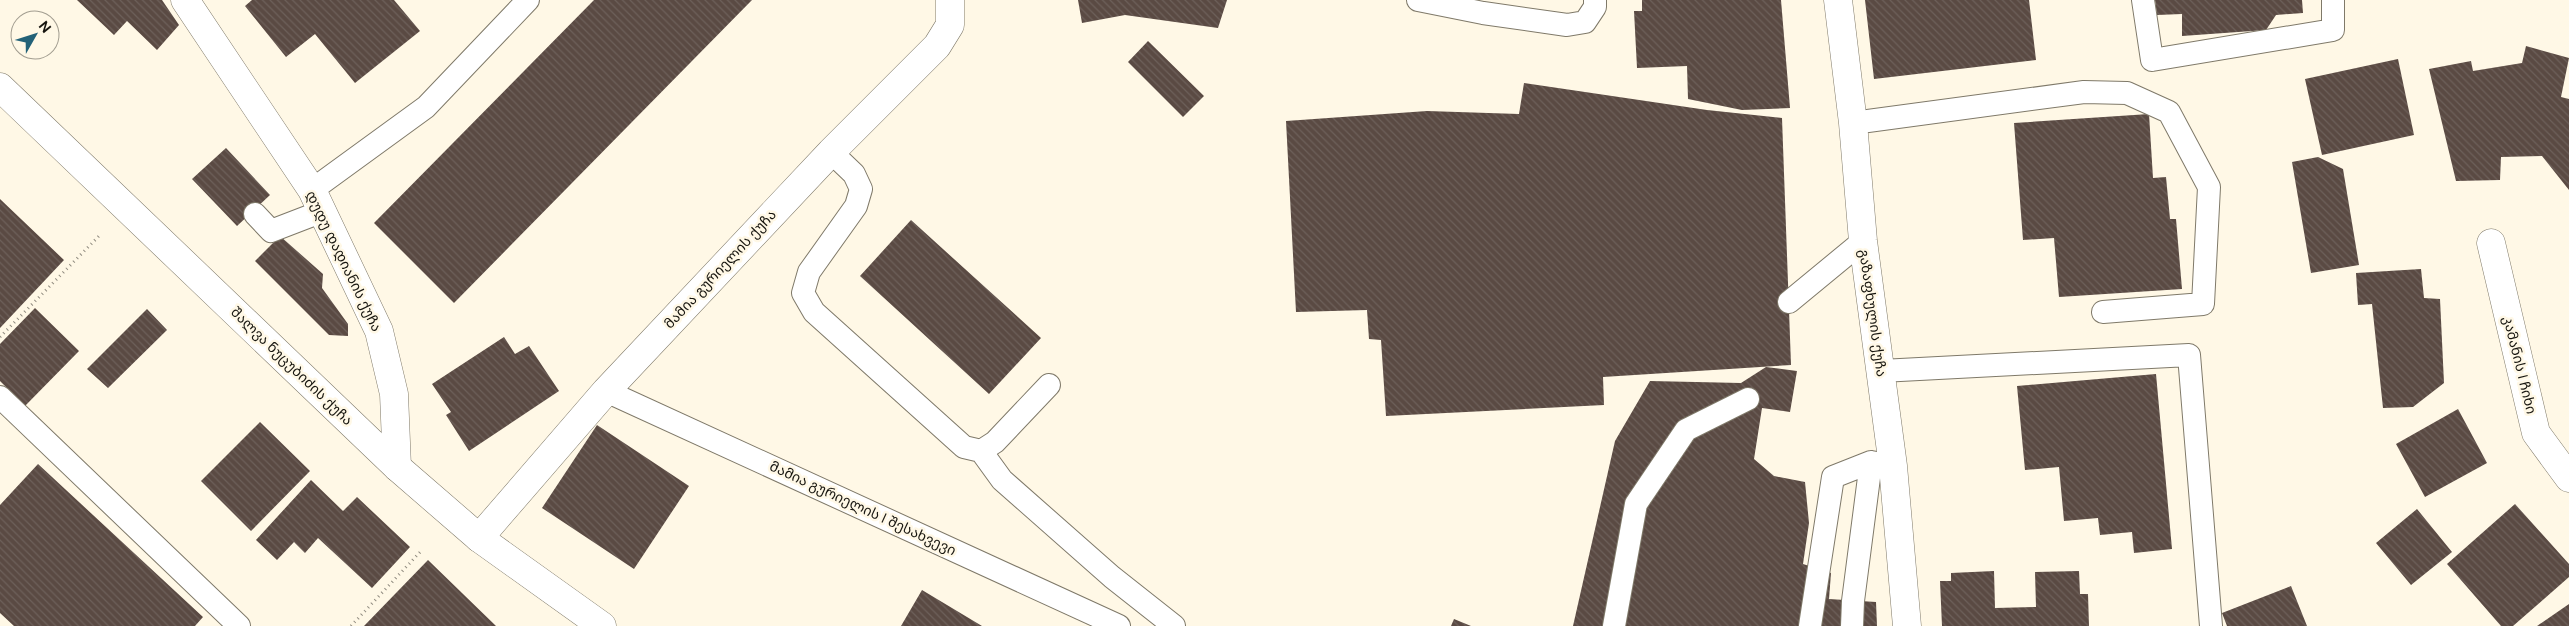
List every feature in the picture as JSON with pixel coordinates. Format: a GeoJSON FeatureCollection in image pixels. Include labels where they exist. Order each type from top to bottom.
{"type":"FeatureCollection","features":[{"type":"Feature","properties":{"kind":"street","name":"დუდუ დადიანის ქუჩა"},"geometry":{"type":"LineString","coordinates":[[184,0],[317,201],[379,331],[394,394],[397,467]]}},
{"type":"Feature","properties":{"kind":"street","name":"მამია გურიელის ქუჩა"},"geometry":{"type":"LineString","coordinates":[[479,538],[606,391],[831,152],[937,46],[950,25],[950,0]]}},
{"type":"Feature","properties":{"kind":"street","name":"გაზაფხულის ქუჩა"},"geometry":{"type":"LineString","coordinates":[[1838,0],[1853,123],[1863,241],[1881,371],[1882,464],[1907,626]]}},
{"type":"Feature","properties":{"kind":"street","name":"შალვა ნუცუბიძის ქუჩა"},"geometry":{"type":"LineString","coordinates":[[0,87],[397,467],[479,538],[602,626]]}},
{"type":"Feature","properties":{"kind":"street","name":"კამანის I ჩიხი"},"geometry":{"type":"LineString","coordinates":[[2491,243],[2536,433],[2569,478]]}},
{"type":"Feature","properties":{"kind":"lane"},"geometry":{"type":"LineString","coordinates":[[255,214],[271,231],[317,201],[426,107],[528,0]]}},
{"type":"Feature","properties":{"kind":"lane"},"geometry":{"type":"LineString","coordinates":[[1418,0],[1484,6],[1568,25],[1585,22],[1595,8],[1595,0]]}},
{"type":"Feature","properties":{"kind":"lane"},"geometry":{"type":"LineString","coordinates":[[2143,0],[2152,60],[2333,30],[2333,0]]}},
{"type":"Feature","properties":{"kind":"lane"},"geometry":{"type":"LineString","coordinates":[[1853,123],[2084,92],[2127,93],[2169,112],[2209,187],[2203,304],[2103,312]]}},
{"type":"Feature","properties":{"kind":"lane"},"geometry":{"type":"LineString","coordinates":[[831,152],[854,174],[861,189],[856,206],[809,272],[803,293],[814,312],[964,446],[980,451],[1002,480],[1112,577],[1174,626]]}},
{"type":"Feature","properties":{"kind":"lane"},"geometry":{"type":"LineString","coordinates":[[1789,302],[1863,241]]}},
{"type":"Feature","properties":{"kind":"lane"},"geometry":{"type":"LineString","coordinates":[[1881,371],[2189,356],[2211,626]]}},
{"type":"Feature","properties":{"kind":"lane"},"geometry":{"type":"LineString","coordinates":[[980,451],[995,442],[1048,386]]}},
{"type":"Feature","properties":{"kind":"lane","name":"მამია გურიელის I შესახვევი"},"geometry":{"type":"LineString","coordinates":[[606,391],[1119,626]]}},
{"type":"Feature","properties":{"kind":"lane"},"geometry":{"type":"LineString","coordinates":[[0,397],[239,626]]}},
{"type":"Feature","properties":{"kind":"lane"},"geometry":{"type":"LineString","coordinates":[[1614,626],[1636,504],[1686,430],[1748,399]]}},
{"type":"Feature","properties":{"kind":"lane"},"geometry":{"type":"LineString","coordinates":[[1810,626],[1833,478],[1882,464],[1853,600],[1852,626]]}},
{"type":"Feature","properties":{"kind":"path"},"geometry":{"type":"LineString","coordinates":[[0,338],[99,236]]}},
{"type":"Feature","properties":{"kind":"path"},"geometry":{"type":"LineString","coordinates":[[351,626],[422,550]]}},
{"type":"Feature","properties":{"kind":"building"},"geometry":{"type":"Polygon","coordinates":[[[77,0],[162,0],[179,25],[157,50],[127,21],[114,35],[77,0]]]}},
{"type":"Feature","properties":{"kind":"building"},"geometry":{"type":"Polygon","coordinates":[[[252,0],[394,0],[420,31],[355,83],[315,34],[286,57],[245,6],[252,0]]]}},
{"type":"Feature","properties":{"kind":"building"},"geometry":{"type":"Polygon","coordinates":[[[594,0],[752,0],[454,303],[374,223],[594,0]]]}},
{"type":"Feature","properties":{"kind":"building"},"geometry":{"type":"Polygon","coordinates":[[[1078,0],[1227,0],[1218,28],[1125,15],[1082,23],[1078,0]]]}},
{"type":"Feature","properties":{"kind":"building"},"geometry":{"type":"Polygon","coordinates":[[[1642,0],[1781,0],[1790,108],[1742,110],[1688,99],[1687,66],[1637,68],[1634,11],[1642,11],[1642,0]]]}},
{"type":"Feature","properties":{"kind":"building"},"geometry":{"type":"Polygon","coordinates":[[[1865,0],[2029,0],[2036,60],[1874,79],[1865,0]]]}},
{"type":"Feature","properties":{"kind":"building"},"geometry":{"type":"Polygon","coordinates":[[[2155,0],[2302,0],[2303,13],[2276,15],[2266,30],[2182,36],[2182,14],[2157,15],[2155,0]]]}},
{"type":"Feature","properties":{"kind":"building"},"geometry":{"type":"Polygon","coordinates":[[[1148,41],[1204,96],[1183,117],[1128,62],[1148,41]]]}},
{"type":"Feature","properties":{"kind":"building"},"geometry":{"type":"Polygon","coordinates":[[[2526,46],[2569,58],[2561,97],[2569,99],[2569,190],[2542,156],[2501,157],[2500,180],[2456,181],[2429,69],[2471,61],[2473,71],[2522,63],[2526,46]]]}},
{"type":"Feature","properties":{"kind":"building"},"geometry":{"type":"Polygon","coordinates":[[[2398,59],[2414,135],[2322,155],[2305,79],[2398,59]]]}},
{"type":"Feature","properties":{"kind":"building"},"geometry":{"type":"Polygon","coordinates":[[[1524,83],[1707,110],[1782,118],[1791,365],[1603,377],[1604,405],[1386,416],[1381,340],[1369,339],[1367,310],[1296,312],[1286,121],[1427,111],[1519,114],[1524,83]]]}},
{"type":"Feature","properties":{"kind":"building"},"geometry":{"type":"Polygon","coordinates":[[[2149,114],[2153,178],[2166,177],[2170,219],[2176,219],[2182,289],[2059,297],[2054,238],[2023,240],[2014,123],[2149,114]]]}},
{"type":"Feature","properties":{"kind":"building"},"geometry":{"type":"Polygon","coordinates":[[[226,148],[270,195],[237,226],[192,179],[226,148]]]}},
{"type":"Feature","properties":{"kind":"building"},"geometry":{"type":"Polygon","coordinates":[[[2318,157],[2343,169],[2359,265],[2311,273],[2292,162],[2318,157]]]}},
{"type":"Feature","properties":{"kind":"building"},"geometry":{"type":"Polygon","coordinates":[[[0,199],[64,260],[0,328],[0,199]]]}},
{"type":"Feature","properties":{"kind":"building"},"geometry":{"type":"Polygon","coordinates":[[[911,220],[1041,338],[989,394],[860,276],[911,220]]]}},
{"type":"Feature","properties":{"kind":"building"},"geometry":{"type":"Polygon","coordinates":[[[280,236],[323,274],[322,288],[348,324],[348,336],[329,335],[255,261],[280,236]]]}},
{"type":"Feature","properties":{"kind":"building"},"geometry":{"type":"Polygon","coordinates":[[[2421,269],[2424,298],[2440,299],[2444,383],[2413,407],[2383,408],[2372,304],[2358,305],[2356,273],[2421,269]]]}},
{"type":"Feature","properties":{"kind":"building"},"geometry":{"type":"Polygon","coordinates":[[[35,308],[79,351],[25,406],[0,381],[0,344],[35,308]]]}},
{"type":"Feature","properties":{"kind":"building"},"geometry":{"type":"Polygon","coordinates":[[[147,309],[167,330],[108,388],[87,369],[147,309]]]}},
{"type":"Feature","properties":{"kind":"building"},"geometry":{"type":"Polygon","coordinates":[[[504,337],[515,354],[529,346],[559,391],[469,451],[446,415],[451,412],[432,384],[504,337]]]}},
{"type":"Feature","properties":{"kind":"building"},"geometry":{"type":"Polygon","coordinates":[[[1766,367],[1797,371],[1790,412],[1762,408],[1754,459],[1774,476],[1805,482],[1809,523],[1803,564],[1831,573],[1829,599],[1876,602],[1877,626],[1573,626],[1615,441],[1650,381],[1741,383],[1766,367]]]}},
{"type":"Feature","properties":{"kind":"building"},"geometry":{"type":"Polygon","coordinates":[[[2156,374],[2172,549],[2134,553],[2132,532],[2100,535],[2098,518],[2064,521],[2059,467],[2025,470],[2017,386],[2156,374]]]}},
{"type":"Feature","properties":{"kind":"building"},"geometry":{"type":"Polygon","coordinates":[[[2458,409],[2487,463],[2425,497],[2396,444],[2458,409]]]}},
{"type":"Feature","properties":{"kind":"building"},"geometry":{"type":"Polygon","coordinates":[[[260,422],[310,471],[251,531],[201,481],[260,422]]]}},
{"type":"Feature","properties":{"kind":"building"},"geometry":{"type":"Polygon","coordinates":[[[597,425],[689,486],[634,569],[542,508],[597,425]]]}},
{"type":"Feature","properties":{"kind":"building"},"geometry":{"type":"Polygon","coordinates":[[[38,464],[203,617],[195,626],[14,626],[0,613],[0,505],[38,464]]]}},
{"type":"Feature","properties":{"kind":"building"},"geometry":{"type":"Polygon","coordinates":[[[311,480],[343,511],[357,497],[410,547],[372,588],[318,538],[305,553],[294,542],[277,560],[256,540],[311,480]]]}},
{"type":"Feature","properties":{"kind":"building"},"geometry":{"type":"Polygon","coordinates":[[[2515,504],[2569,564],[2569,577],[2513,626],[2501,626],[2447,564],[2515,504]]]}},
{"type":"Feature","properties":{"kind":"building"},"geometry":{"type":"Polygon","coordinates":[[[2417,509],[2452,552],[2411,585],[2376,543],[2417,509]]]}},
{"type":"Feature","properties":{"kind":"building"},"geometry":{"type":"Polygon","coordinates":[[[428,560],[496,626],[364,626],[428,560]]]}},
{"type":"Feature","properties":{"kind":"building"},"geometry":{"type":"Polygon","coordinates":[[[1994,571],[1995,608],[2036,607],[2035,572],[2079,571],[2080,594],[2088,594],[2089,626],[1942,626],[1940,581],[1951,581],[1951,573],[1994,571]]]}},
{"type":"Feature","properties":{"kind":"building"},"geometry":{"type":"Polygon","coordinates":[[[2291,586],[2307,626],[2227,626],[2222,613],[2291,586]]]}},
{"type":"Feature","properties":{"kind":"building"},"geometry":{"type":"Polygon","coordinates":[[[922,590],[982,626],[901,626],[922,590]]]}},
{"type":"Feature","properties":{"kind":"building"},"geometry":{"type":"Polygon","coordinates":[[[2569,604],[2569,626],[2537,626],[2569,604]]]}},
{"type":"Feature","properties":{"kind":"building"},"geometry":{"type":"Polygon","coordinates":[[[1454,619],[1471,626],[1451,626],[1454,619]]]}}]}
